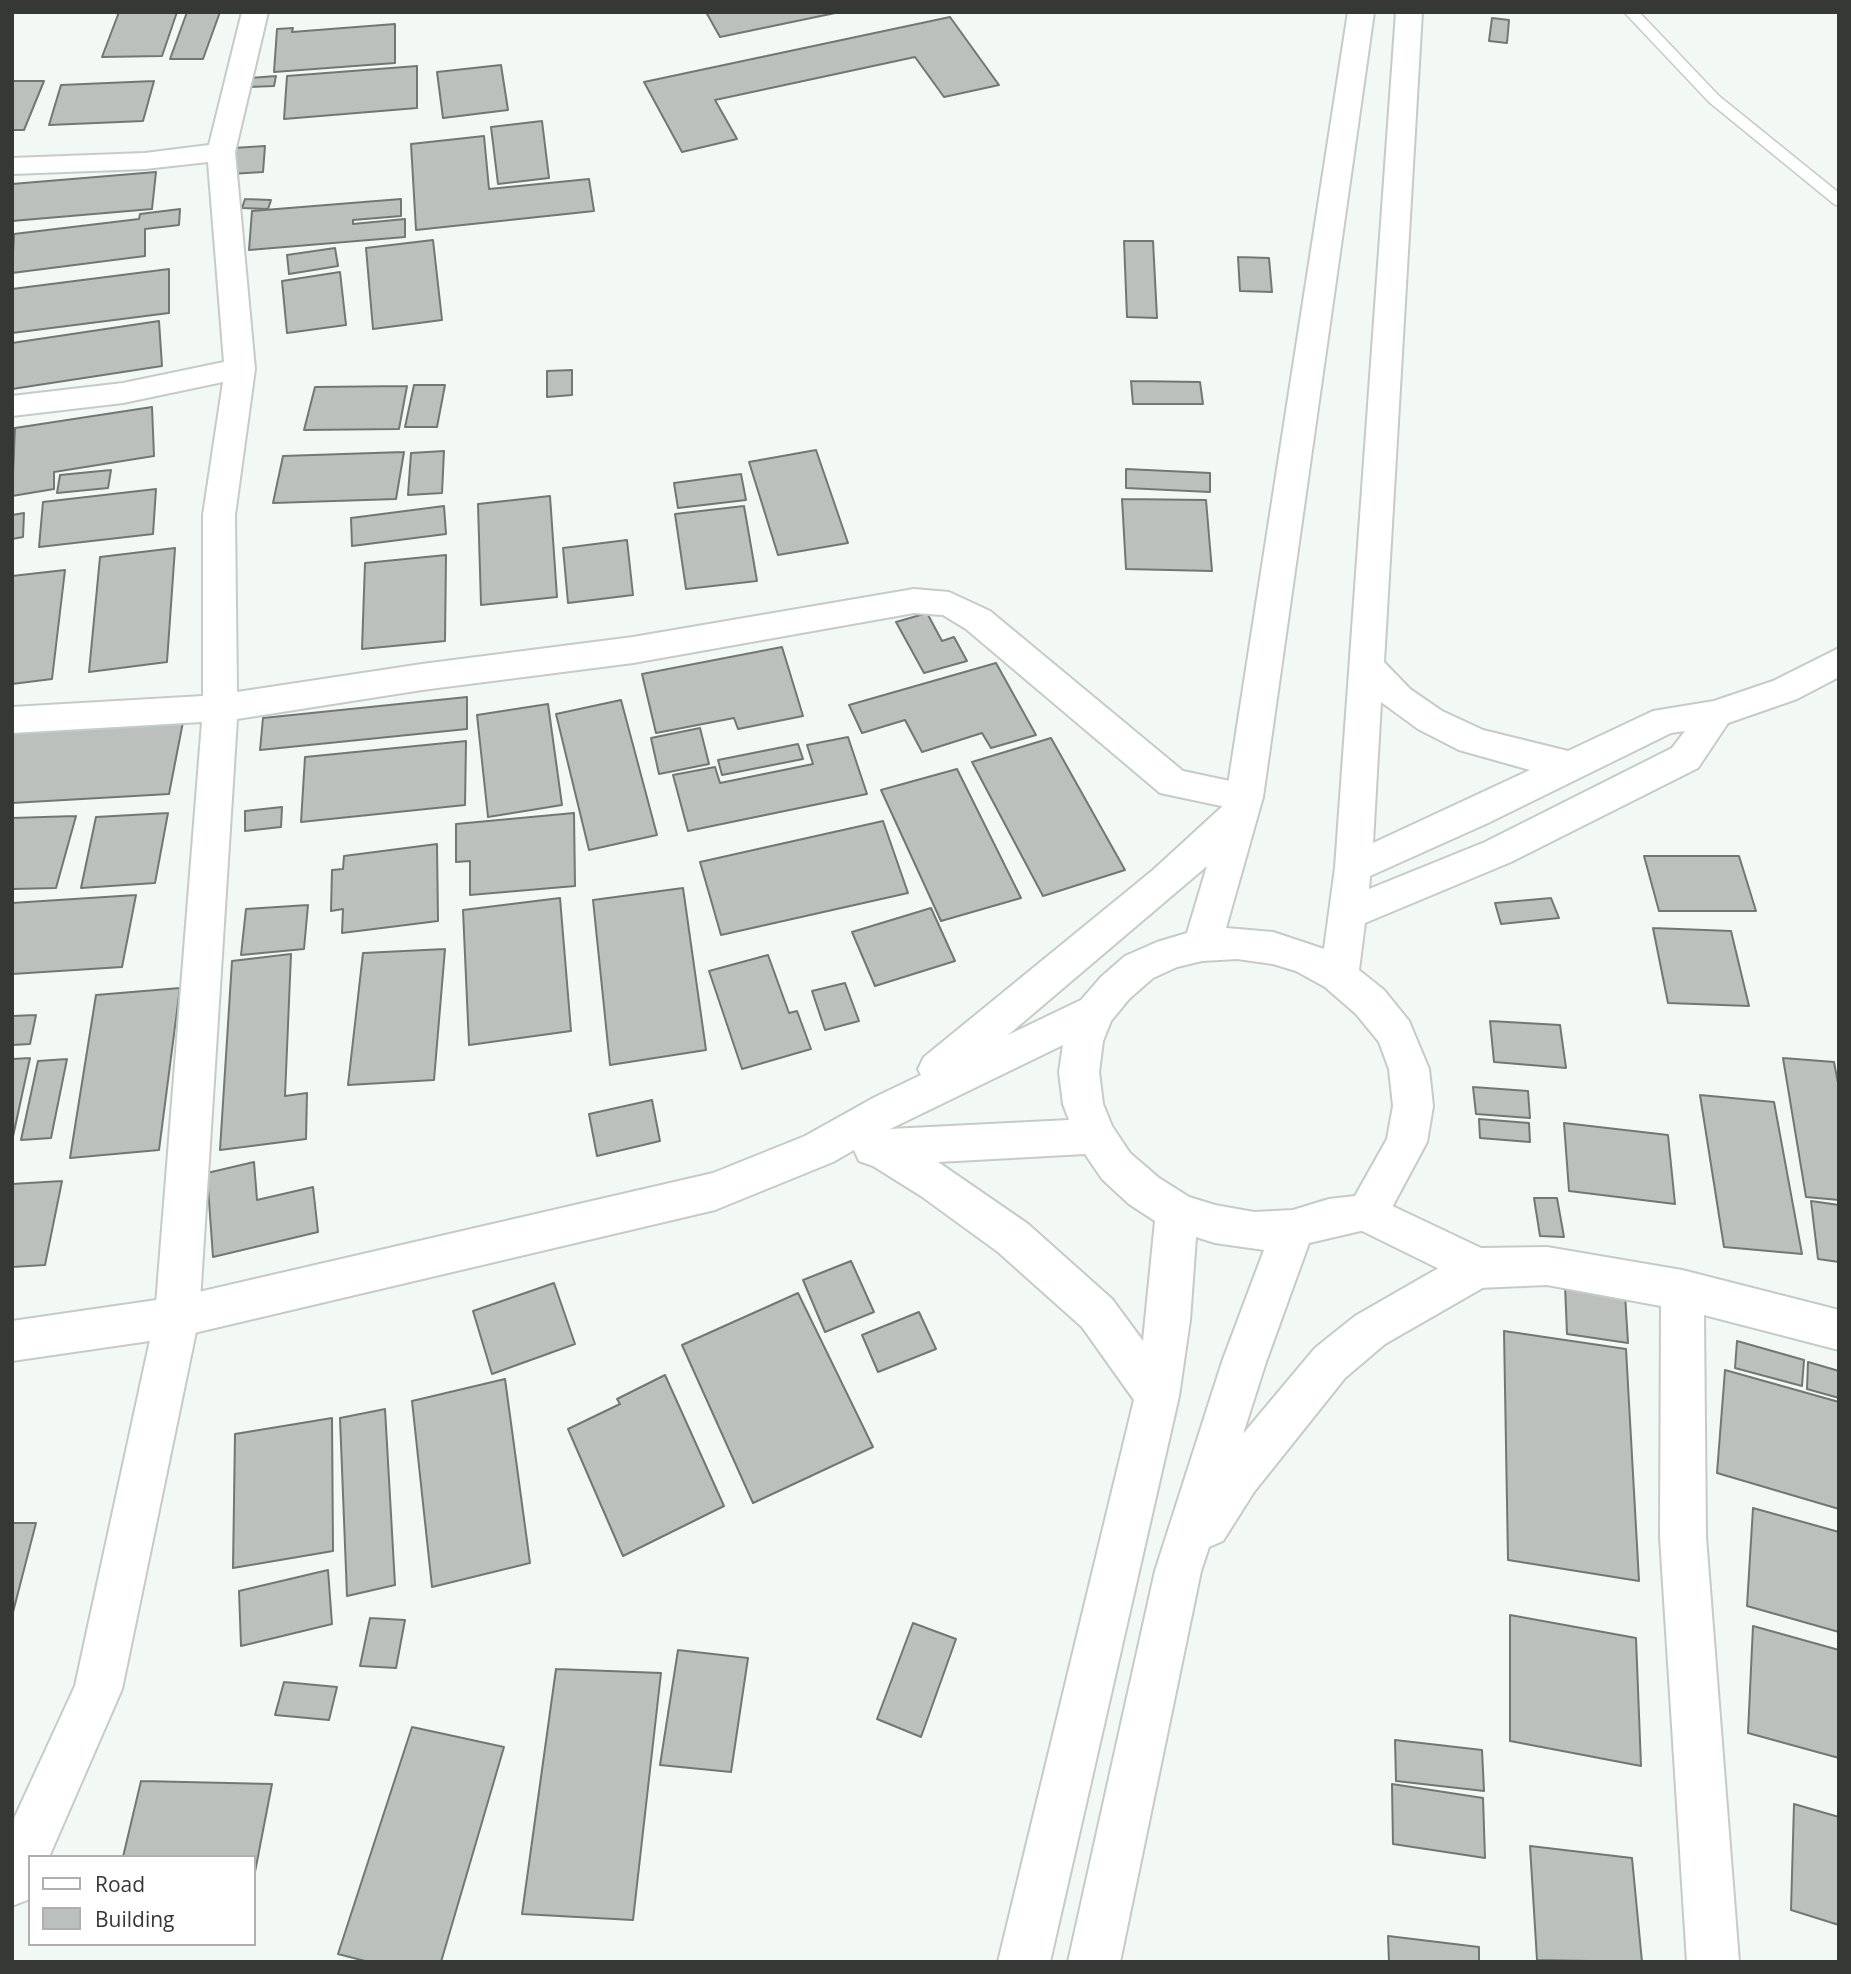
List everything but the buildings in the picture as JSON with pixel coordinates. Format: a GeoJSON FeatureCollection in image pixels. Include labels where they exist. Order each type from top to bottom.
{"type":"FeatureCollection","features":[{"type":"Feature","properties":{"kind":"main road"},"geometry":{"type":"LineString","coordinates":[[12,1881],[98,1689],[177,1317],[220,708],[219,515],[240,369],[221,152],[255,12]]}},
{"type":"Feature","properties":{"kind":"main road"},"geometry":{"type":"LineString","coordinates":[[1202,944],[1242,805],[1361,12]]}},
{"type":"Feature","properties":{"kind":"main road"},"geometry":{"type":"LineString","coordinates":[[1339,976],[1353,868],[1409,12]]}},
{"type":"Feature","properties":{"kind":"main road"},"geometry":{"type":"LineString","coordinates":[[12,166],[145,161],[221,152]]}},
{"type":"Feature","properties":{"kind":"main road"},"geometry":{"type":"LineString","coordinates":[[12,406],[123,393],[240,369]]}},
{"type":"Feature","properties":{"kind":"main road"},"geometry":{"type":"LineString","coordinates":[[12,720],[220,708],[422,677],[633,650],[914,601],[948,604],[978,620],[1173,783],[1242,805]]}},
{"type":"Feature","properties":{"kind":"main road"},"geometry":{"type":"LineString","coordinates":[[1353,868],[1665,720],[1716,713],[1785,690],[1839,661]]}},
{"type":"Feature","properties":{"kind":"main road"},"geometry":{"type":"LineString","coordinates":[[1366,665],[1398,698],[1430,719],[1471,740],[1572,766]]}},
{"type":"Feature","properties":{"kind":"main road"},"geometry":{"type":"LineString","coordinates":[[1346,914],[1498,852],[1685,758],[1716,713]]}},
{"type":"Feature","properties":{"kind":"main road"},"geometry":{"type":"LineString","coordinates":[[884,1129],[1166,881],[1242,805]]}},
{"type":"Feature","properties":{"kind":"main road"},"geometry":{"type":"LineString","coordinates":[[1367,1213],[1406,1142],[1413,1106],[1409,1069],[1395,1034],[1370,1002],[1339,976],[1308,959],[1273,948],[1237,943],[1202,944],[1170,953],[1139,967],[1115,988],[1096,1012],[1083,1041],[1079,1072],[1083,1104],[1096,1136],[1116,1166],[1144,1191],[1177,1212],[1215,1224],[1254,1231],[1293,1229],[1329,1218],[1367,1213],[1478,1268],[1547,1266],[1682,1290],[1839,1330]]}},
{"type":"Feature","properties":{"kind":"main road"},"geometry":{"type":"LineString","coordinates":[[12,1341],[177,1317],[715,1191],[819,1149],[884,1129],[1096,1012]]}},
{"type":"Feature","properties":{"kind":"main road"},"geometry":{"type":"LineString","coordinates":[[884,1129],[1096,1136]]}},
{"type":"Feature","properties":{"kind":"main road"},"geometry":{"type":"LineString","coordinates":[[884,1129],[936,1183],[1013,1238],[1097,1313],[1157,1396]]}},
{"type":"Feature","properties":{"kind":"main road"},"geometry":{"type":"LineString","coordinates":[[1024,1962],[1157,1396],[1168,1321],[1177,1212]]}},
{"type":"Feature","properties":{"kind":"main road"},"geometry":{"type":"LineString","coordinates":[[1094,1962],[1178,1571],[1244,1362],[1293,1229]]}},
{"type":"Feature","properties":{"kind":"main road"},"geometry":{"type":"LineString","coordinates":[[1178,1571],[1238,1476],[1330,1363],[1370,1330],[1478,1268]]}},
{"type":"Feature","properties":{"kind":"main road"},"geometry":{"type":"LineString","coordinates":[[1682,1290],[1683,1536],[1713,1962]]}},
{"type":"Feature","properties":{"kind":"lane"},"geometry":{"type":"LineString","coordinates":[[1631,12],[1714,99],[1839,201]]}}]}
